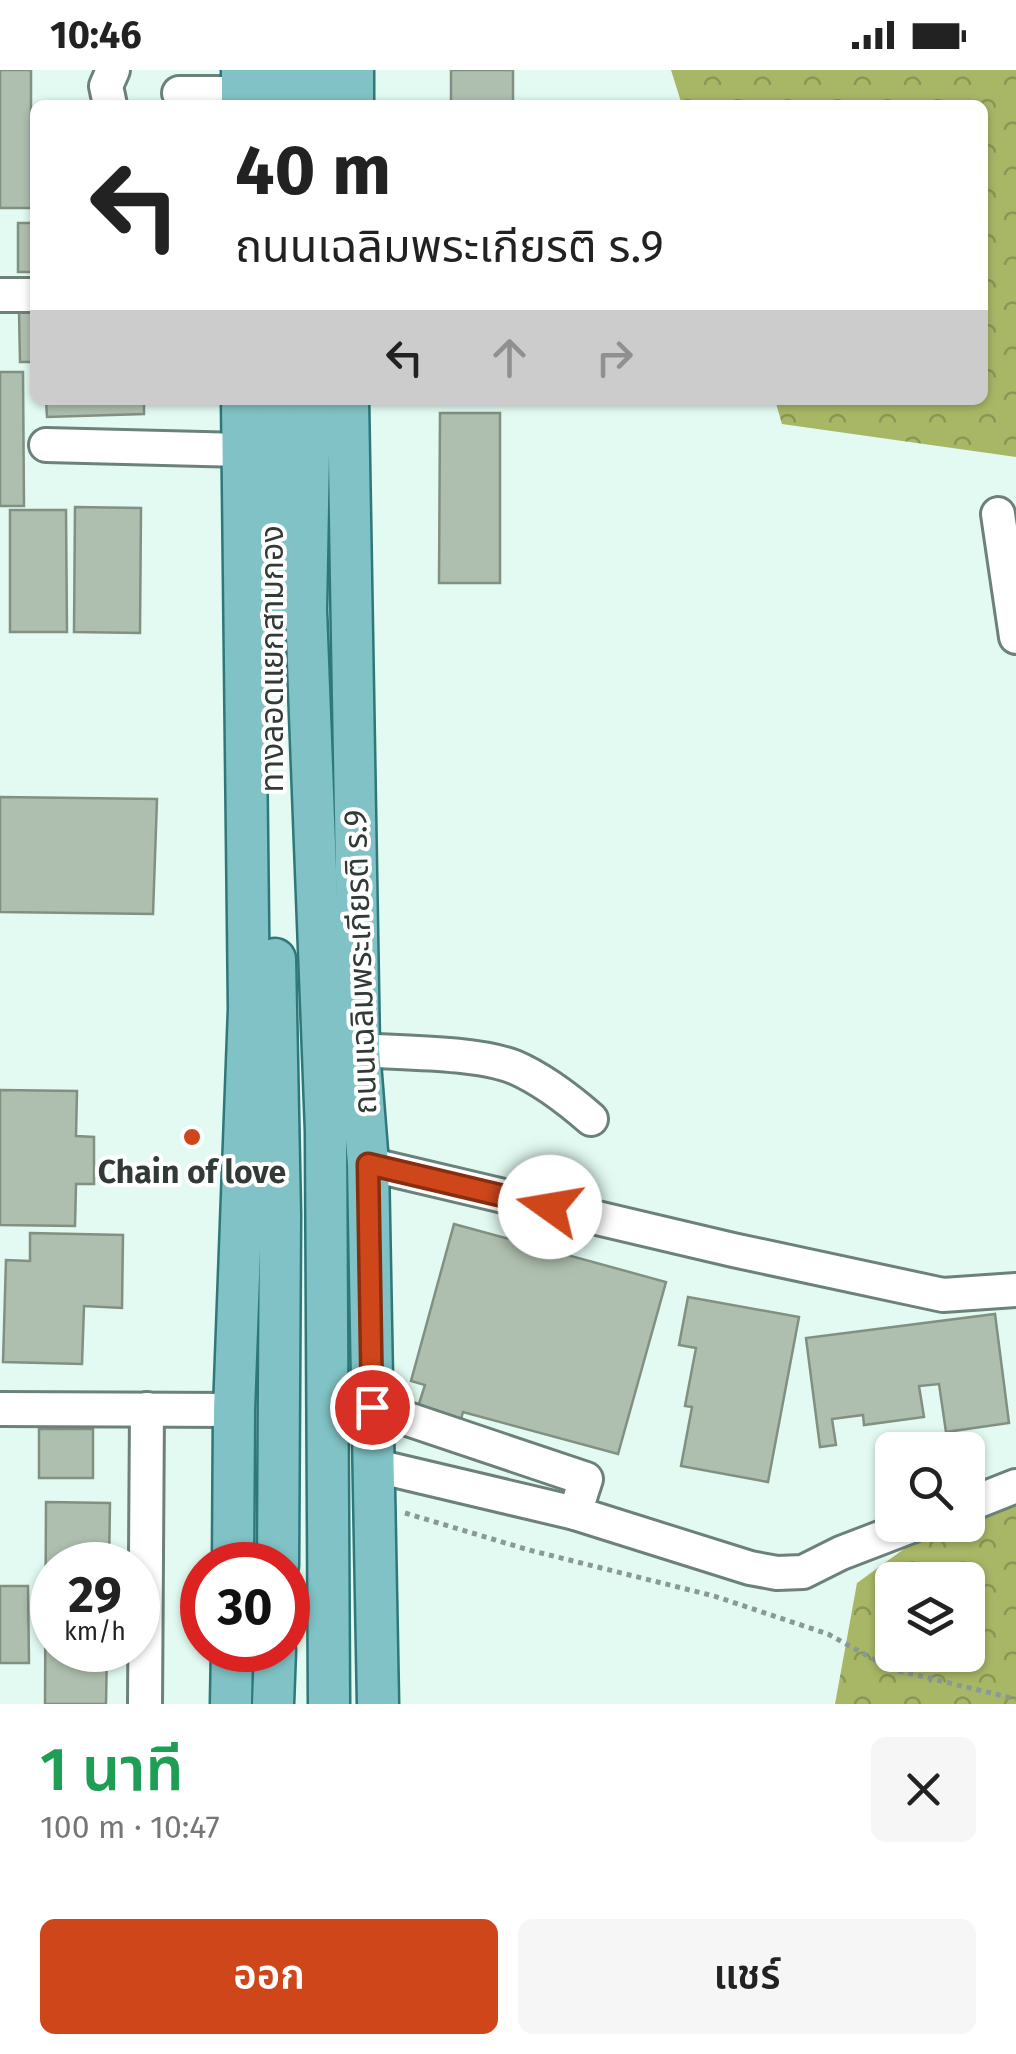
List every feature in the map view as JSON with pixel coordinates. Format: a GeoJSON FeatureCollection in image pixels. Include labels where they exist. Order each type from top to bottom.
{"type":"FeatureCollection","features":[{"type":"Feature","properties":{"kind":"main road"},"geometry":{"type":"LineString","coordinates":[[251,93],[278,70]]}},
{"type":"Feature","properties":{"kind":"main road"},"geometry":{"type":"LineString","coordinates":[[314,70],[314,100]]}},
{"type":"Feature","properties":{"kind":"main road"},"geometry":{"type":"LineString","coordinates":[[352,100],[353,70]]}},
{"type":"Feature","properties":{"kind":"main road"},"geometry":{"type":"LineString","coordinates":[[233,1542],[234,1410],[250,1010],[242,405]]}},
{"type":"Feature","properties":{"kind":"main road","name":"ทางลอดแยกสามกอง"},"geometry":{"type":"LineString","coordinates":[[273,918],[270,610],[274,405]]}},
{"type":"Feature","properties":{"kind":"main road","name":"ทางลอดแยกสามกอง"},"geometry":{"type":"LineString","coordinates":[[310,405],[306,610],[318,916]]}},
{"type":"Feature","properties":{"kind":"main road","name":"ถนนเฉลิมพระเกียรติ ร.9"},"geometry":{"type":"LineString","coordinates":[[348,405],[359,1050],[368,1164],[378,1704]]}},
{"type":"Feature","properties":{"kind":"main road"},"geometry":{"type":"LineString","coordinates":[[244,628],[273,918],[280,1215],[278,1542]]}},
{"type":"Feature","properties":{"kind":"main road"},"geometry":{"type":"LineString","coordinates":[[318,916],[352,628]]}},
{"type":"Feature","properties":{"kind":"main road","name":"ถนนเฉลิมพระเกียรติ ร.9"},"geometry":{"type":"LineString","coordinates":[[318,916],[326,1131],[329,1704]]}},
{"type":"Feature","properties":{"kind":"main road"},"geometry":{"type":"LineString","coordinates":[[231,1704],[232,1672]]}},
{"type":"Feature","properties":{"kind":"main road"},"geometry":{"type":"LineString","coordinates":[[274,1704],[275,1672]]}},
{"type":"Feature","properties":{"kind":"street"},"geometry":{"type":"LineString","coordinates":[[109,100],[106,86],[112,70]]}},
{"type":"Feature","properties":{"kind":"street"},"geometry":{"type":"LineString","coordinates":[[175,89],[251,93]]}},
{"type":"Feature","properties":{"kind":"street"},"geometry":{"type":"LineString","coordinates":[[0,295],[30,295]]}},
{"type":"Feature","properties":{"kind":"street"},"geometry":{"type":"LineString","coordinates":[[46,445],[242,450]]}},
{"type":"Feature","properties":{"kind":"street"},"geometry":{"type":"LineString","coordinates":[[998,514],[1016,636]]}},
{"type":"Feature","properties":{"kind":"street"},"geometry":{"type":"LineString","coordinates":[[359,1050],[512,1066],[569,1100],[592,1119]]}},
{"type":"Feature","properties":{"kind":"street"},"geometry":{"type":"LineString","coordinates":[[368,1164],[944,1295],[1016,1290]]}},
{"type":"Feature","properties":{"kind":"street"},"geometry":{"type":"LineString","coordinates":[[372,1407],[586,1479],[575,1513]]}},
{"type":"Feature","properties":{"kind":"street"},"geometry":{"type":"LineString","coordinates":[[0,1409],[234,1410]]}},
{"type":"Feature","properties":{"kind":"street"},"geometry":{"type":"LineString","coordinates":[[145,1704],[148,1409]]}},
{"type":"Feature","properties":{"kind":"street"},"geometry":{"type":"LineString","coordinates":[[373,1485],[575,1513],[750,1568],[777,1572],[803,1572],[875,1540]]}},
{"type":"Feature","properties":{"kind":"street"},"geometry":{"type":"LineString","coordinates":[[985,1498],[1016,1486]]}},
{"type":"Feature","properties":{"kind":"path"},"geometry":{"type":"LineString","coordinates":[[373,1485],[530,1550],[714,1596],[828,1634],[891,1669],[1016,1699]]}},
{"type":"Feature","properties":{"kind":"green space"},"geometry":{"type":"Polygon","coordinates":[[[671,70],[1016,70],[1016,457],[782,424],[776,405],[988,405],[988,100],[680,100],[671,70]]]}},
{"type":"Feature","properties":{"kind":"green space"},"geometry":{"type":"Polygon","coordinates":[[[1016,1467],[1016,1704],[835,1704],[857,1583],[875,1570],[875,1672],[985,1672],[985,1562],[886,1562],[914,1542],[985,1542],[985,1490],[1016,1467]]]}},
{"type":"Feature","properties":{"kind":"building"},"geometry":{"type":"Polygon","coordinates":[[[0,70],[31,70],[30,208],[0,208],[0,70]]]}},
{"type":"Feature","properties":{"kind":"building"},"geometry":{"type":"Polygon","coordinates":[[[451,70],[513,70],[513,100],[451,100],[451,70]]]}},
{"type":"Feature","properties":{"kind":"building"},"geometry":{"type":"Polygon","coordinates":[[[18,223],[30,223],[30,272],[18,272],[18,223]]]}},
{"type":"Feature","properties":{"kind":"building"},"geometry":{"type":"Polygon","coordinates":[[[19,311],[30,311],[30,362],[20,362],[19,311]]]}},
{"type":"Feature","properties":{"kind":"building"},"geometry":{"type":"Polygon","coordinates":[[[0,372],[23,372],[24,506],[0,506],[0,372]]]}},
{"type":"Feature","properties":{"kind":"building"},"geometry":{"type":"Polygon","coordinates":[[[46,405],[144,405],[144,414],[47,417],[46,405]]]}},
{"type":"Feature","properties":{"kind":"building"},"geometry":{"type":"Polygon","coordinates":[[[440,413],[500,413],[500,583],[439,583],[440,413]]]}},
{"type":"Feature","properties":{"kind":"building"},"geometry":{"type":"Polygon","coordinates":[[[75,507],[141,508],[140,633],[74,632],[75,507]]]}},
{"type":"Feature","properties":{"kind":"building"},"geometry":{"type":"Polygon","coordinates":[[[10,510],[66,510],[67,632],[10,632],[10,510]]]}},
{"type":"Feature","properties":{"kind":"building"},"geometry":{"type":"Polygon","coordinates":[[[0,797],[157,799],[153,914],[0,912],[0,797]]]}},
{"type":"Feature","properties":{"kind":"building"},"geometry":{"type":"Polygon","coordinates":[[[0,1090],[77,1091],[76,1136],[94,1137],[94,1184],[76,1184],[75,1226],[0,1225],[0,1090]]]}},
{"type":"Feature","properties":{"kind":"building"},"geometry":{"type":"Polygon","coordinates":[[[454,1224],[666,1282],[618,1454],[463,1412],[461,1419],[418,1407],[425,1385],[411,1381],[454,1224]]]}},
{"type":"Feature","properties":{"kind":"building"},"geometry":{"type":"Polygon","coordinates":[[[30,1233],[123,1235],[122,1308],[84,1306],[82,1364],[3,1362],[6,1260],[30,1261],[30,1233]]]}},
{"type":"Feature","properties":{"kind":"building"},"geometry":{"type":"Polygon","coordinates":[[[688,1297],[799,1317],[768,1482],[681,1466],[692,1407],[685,1406],[696,1348],[679,1345],[688,1297]]]}},
{"type":"Feature","properties":{"kind":"building"},"geometry":{"type":"Polygon","coordinates":[[[995,1314],[1009,1423],[946,1432],[939,1384],[919,1386],[924,1417],[864,1425],[863,1415],[832,1419],[836,1445],[820,1447],[806,1338],[995,1314]]]}},
{"type":"Feature","properties":{"kind":"building"},"geometry":{"type":"Polygon","coordinates":[[[39,1429],[93,1429],[93,1478],[39,1478],[39,1429]]]}},
{"type":"Feature","properties":{"kind":"building"},"geometry":{"type":"Polygon","coordinates":[[[46,1502],[110,1503],[109,1542],[46,1542],[46,1502]]]}},
{"type":"Feature","properties":{"kind":"building"},"geometry":{"type":"Polygon","coordinates":[[[0,1586],[28,1586],[29,1663],[0,1663],[0,1586]]]}},
{"type":"Feature","properties":{"kind":"building"},"geometry":{"type":"Polygon","coordinates":[[[45,1672],[107,1672],[106,1704],[45,1704],[45,1672]]]}},
{"type":"Feature","properties":{"kind":"place","name":"Chain of love"},"geometry":{"type":"Point","coordinates":[192,1137]}},
{"type":"Feature","properties":{"kind":"route"},"geometry":{"type":"LineString","coordinates":[[372,1407],[368,1164],[550,1207]]}}]}
